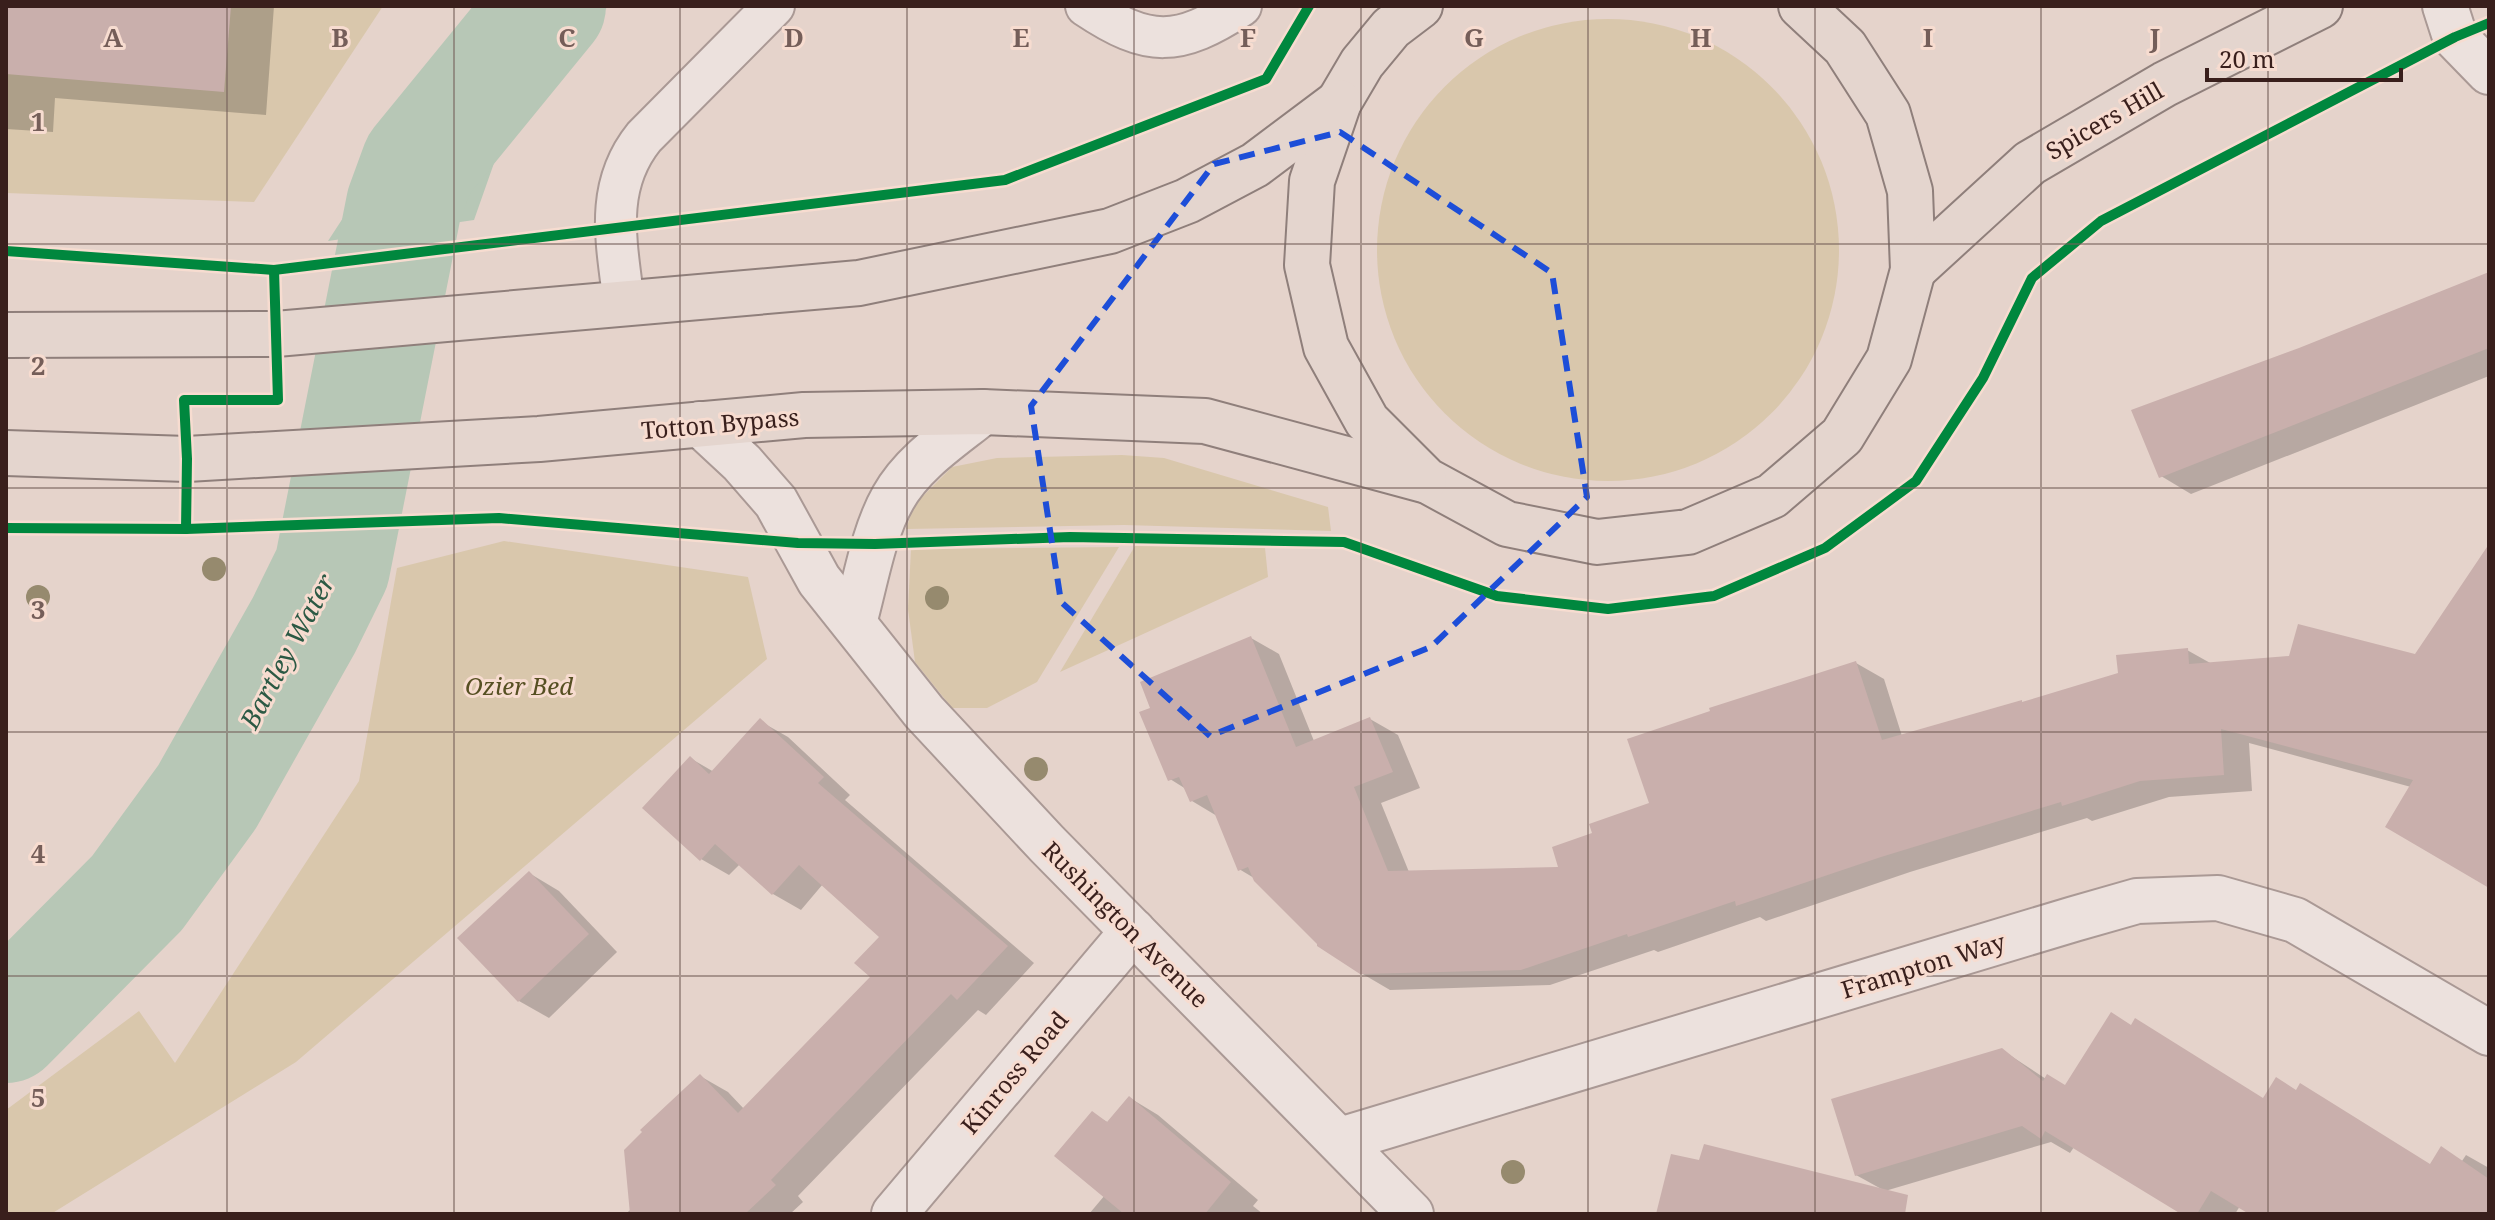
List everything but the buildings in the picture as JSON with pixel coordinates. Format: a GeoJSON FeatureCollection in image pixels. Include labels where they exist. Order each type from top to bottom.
{"type":"FeatureCollection","features":[{"type":"Feature","properties":{"kind":"main road"},"geometry":{"type":"LineString","coordinates":[[1404,13],[1362,63],[1339,102],[1312,181],[1307,265],[1326,347],[1367,421],[1426,480],[1507,524],[1597,542],[1688,532],[1772,496],[1842,436],[1889,359],[1913,270],[1910,191],[1888,114],[1845,47],[1801,6]]}},
{"type":"Feature","properties":{"kind":"main road","name":"Spicers Hill"},"geometry":{"type":"LineString","coordinates":[[1913,270],[2030,163],[2165,84],[2320,6]]}},
{"type":"Feature","properties":{"kind":"main road"},"geometry":{"type":"LineString","coordinates":[[6,335],[289,332],[859,283],[1110,231],[1187,201],[1255,165],[1339,102]]}},
{"type":"Feature","properties":{"kind":"main road","name":"Totton Bypass"},"geometry":{"type":"LineString","coordinates":[[6,453],[187,459],[480,442],[804,415],[983,412],[1205,421],[1426,480]]}},
{"type":"Feature","properties":{"kind":"street"},"geometry":{"type":"LineString","coordinates":[[2445,6],[2455,37],[2489,72]]}},
{"type":"Feature","properties":{"kind":"street"},"geometry":{"type":"LineString","coordinates":[[854,623],[875,544],[893,497],[925,458],[983,412]]}},
{"type":"Feature","properties":{"kind":"street","name":"Rushington Avenue"},"geometry":{"type":"LineString","coordinates":[[700,424],[742,463],[776,502],[819,580],[924,712],[1047,844],[1411,1214]]}},
{"type":"Feature","properties":{"kind":"street","name":"Frampton Way"},"geometry":{"type":"LineString","coordinates":[[1340,1140],[2146,900],[2218,898],[2295,920],[2489,1033]]}},
{"type":"Feature","properties":{"kind":"street","name":"Kinross Road"},"geometry":{"type":"LineString","coordinates":[[894,1214],[1133,931]]}},
{"type":"Feature","properties":{"kind":"lane"},"geometry":{"type":"LineString","coordinates":[[624,304],[615,228],[617,196],[630,155],[644,137],[774,6]]}},
{"type":"Feature","properties":{"kind":"lane"},"geometry":{"type":"LineString","coordinates":[[1086,6],[1112,23],[1149,37],[1189,35],[1241,6]]}},
{"type":"Feature","properties":{"kind":"highlighted area"},"geometry":{"type":"Polygon","coordinates":[[[1340,132],[1552,273],[1587,497],[1431,647],[1210,736],[1061,602],[1031,406],[1214,164],[1340,132]]]}},
{"type":"Feature","properties":{"kind":"green space"},"geometry":{"type":"Polygon","coordinates":[[[6,6],[383,6],[254,202],[6,193],[6,6]]]}},
{"type":"Feature","properties":{"kind":"green space"},"geometry":{"type":"Polygon","coordinates":[[[1608,19],[1653,23],[1717,46],[1755,71],[1787,103],[1812,141],[1829,183],[1835,205],[1839,250],[1835,295],[1812,359],[1787,397],[1755,429],[1717,454],[1675,471],[1653,477],[1608,481],[1563,477],[1499,454],[1461,429],[1429,397],[1404,359],[1387,317],[1381,295],[1377,250],[1381,205],[1404,141],[1429,103],[1461,71],[1499,46],[1541,29],[1563,23],[1608,19]]]}},
{"type":"Feature","properties":{"kind":"green space"},"geometry":{"type":"Polygon","coordinates":[[[1122,455],[1164,458],[1328,507],[1331,531],[1124,525],[906,529],[914,505],[952,467],[997,458],[1122,455]]]}},
{"type":"Feature","properties":{"kind":"green space","name":"Ozier Bed"},"geometry":{"type":"Polygon","coordinates":[[[504,541],[748,577],[767,659],[296,1062],[51,1214],[6,1214],[6,1110],[139,1011],[175,1063],[359,781],[397,568],[504,541]]]}},
{"type":"Feature","properties":{"kind":"green space"},"geometry":{"type":"Polygon","coordinates":[[[1135,546],[1265,548],[1268,577],[1060,672],[1135,546]]]}},
{"type":"Feature","properties":{"kind":"green space"},"geometry":{"type":"Polygon","coordinates":[[[1119,547],[1037,682],[987,708],[952,708],[915,662],[908,609],[911,549],[1119,547]]]}},
{"type":"Feature","properties":{"kind":"shaded area"},"geometry":{"type":"Polygon","coordinates":[[[481,6],[608,6],[499,149],[474,220],[328,241],[481,6]]]}},
{"type":"Feature","properties":{"kind":"waterway","name":"Bartley Water"},"geometry":{"type":"LineString","coordinates":[[6,1025],[137,893],[207,797],[304,625],[332,568],[404,205],[419,164],[548,6]]}},
{"type":"Feature","properties":{"kind":"cycle path"},"geometry":{"type":"LineString","coordinates":[[6,251],[274,270],[1005,180],[1266,79],[1309,6]]}},
{"type":"Feature","properties":{"kind":"cycle path"},"geometry":{"type":"LineString","coordinates":[[6,528],[186,529],[499,518],[798,543],[875,544],[1070,537],[1344,542],[1497,596],[1608,609],[1714,596],[1825,548],[1916,481],[1983,378],[2032,278],[2101,221],[2455,37],[2489,23]]}},
{"type":"Feature","properties":{"kind":"cycle path"},"geometry":{"type":"LineString","coordinates":[[186,529],[184,400],[278,400],[274,270]]}}]}
